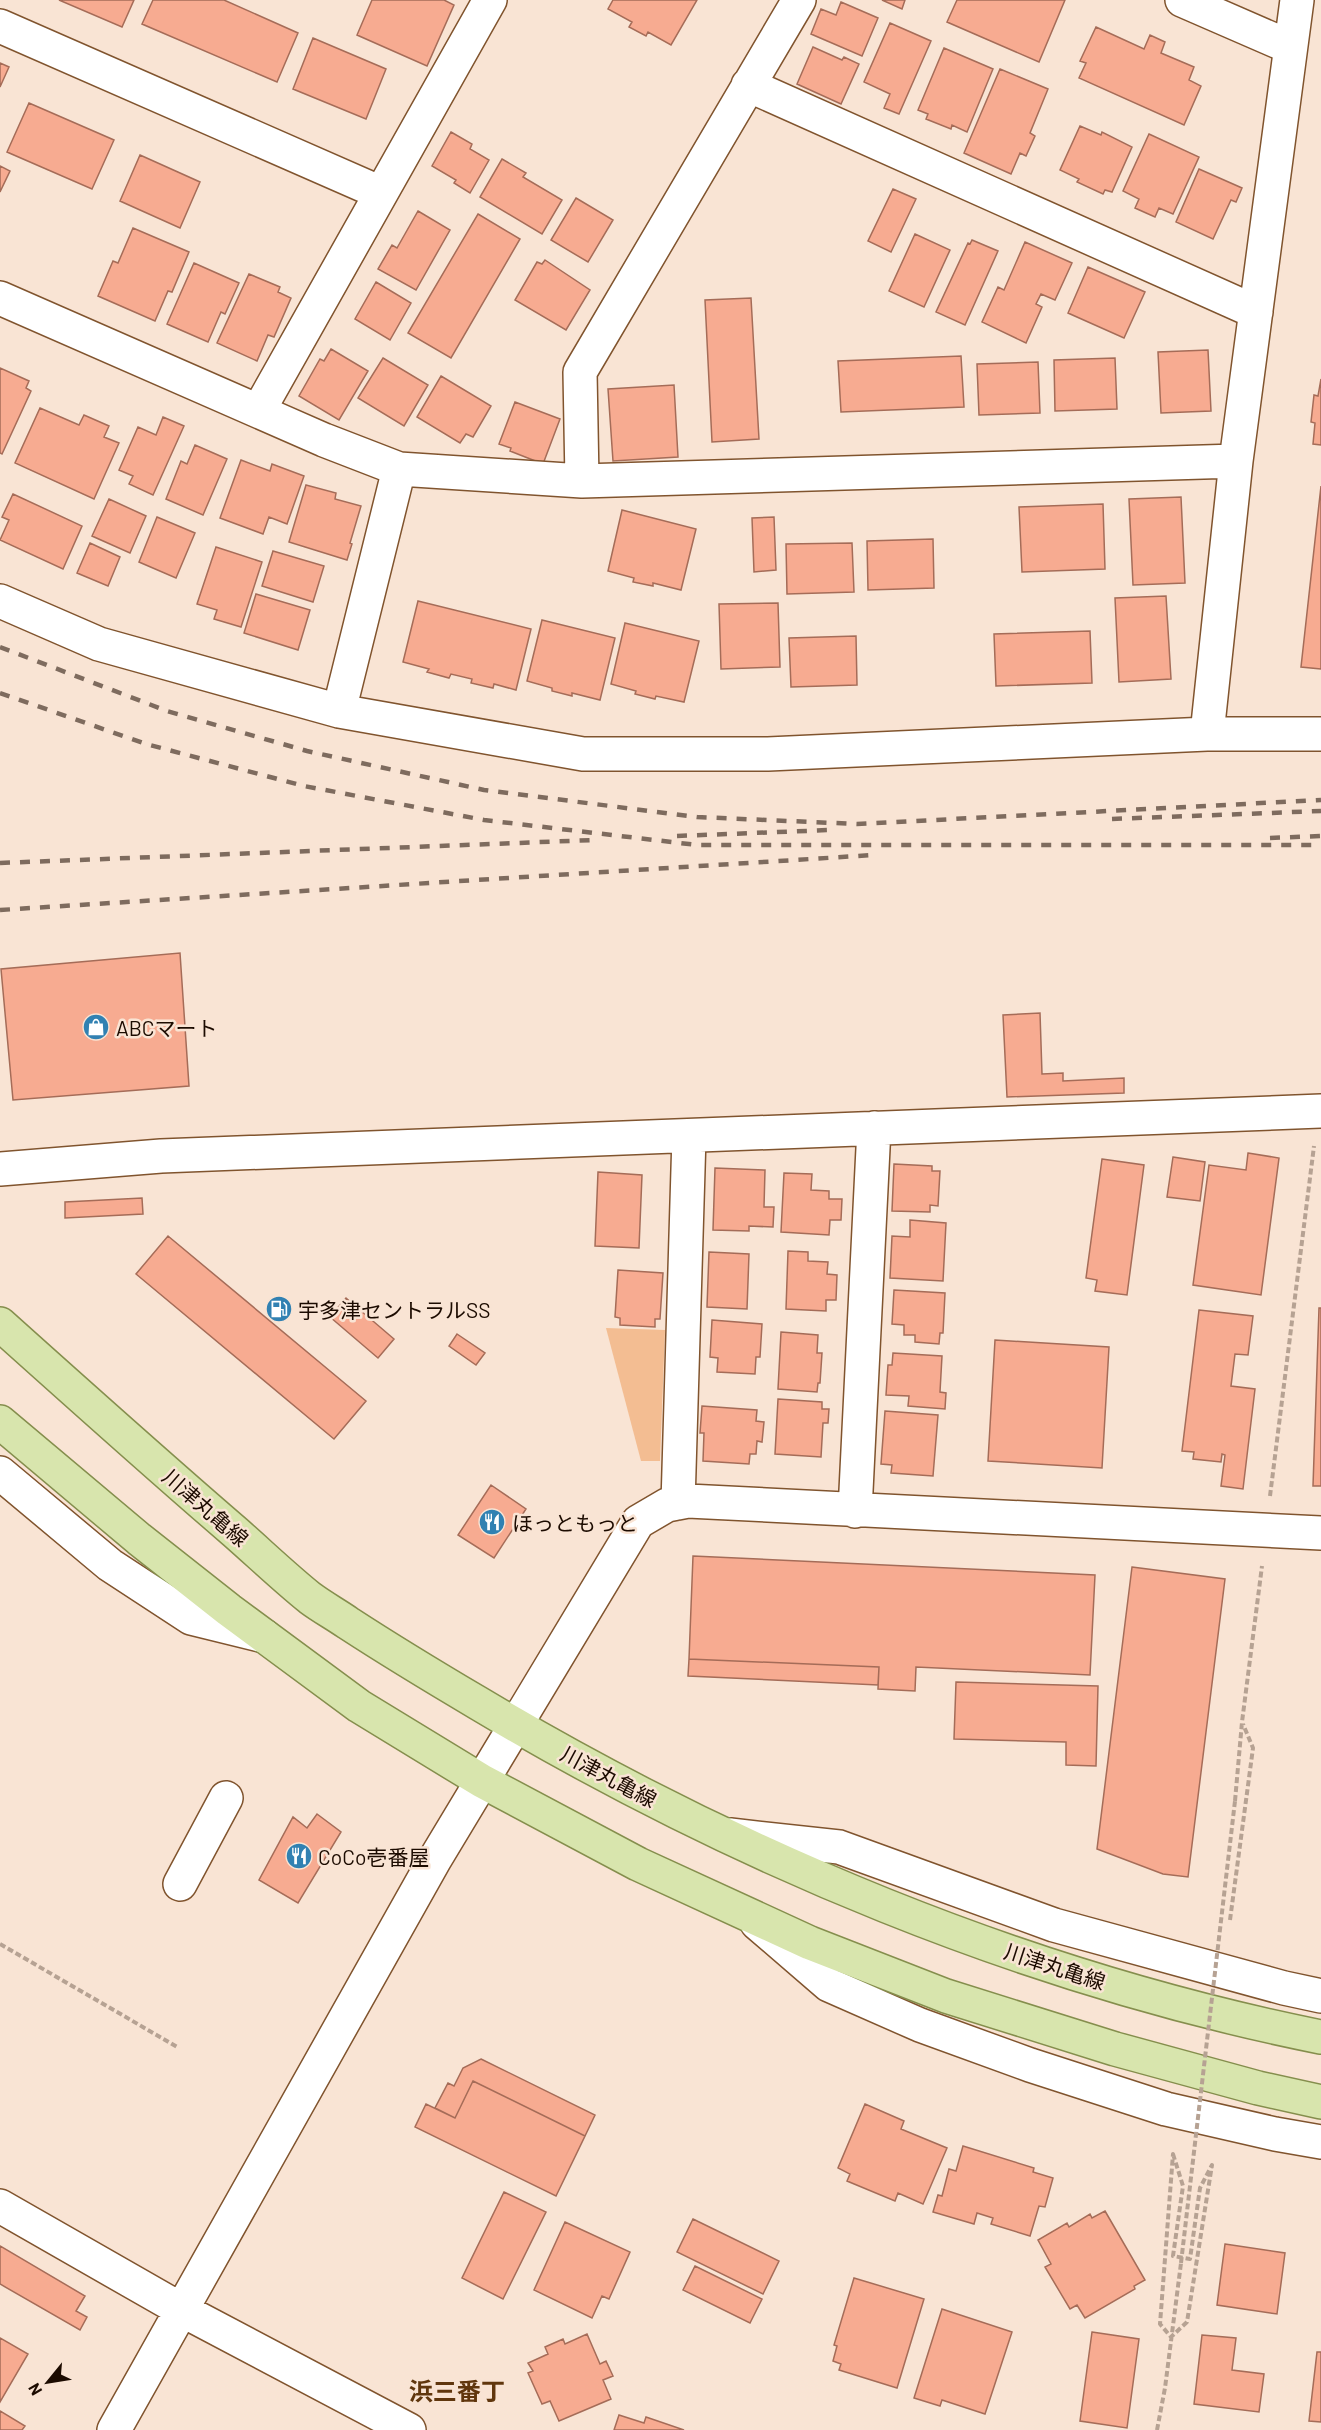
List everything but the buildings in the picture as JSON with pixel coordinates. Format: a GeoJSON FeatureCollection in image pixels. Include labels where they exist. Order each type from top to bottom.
{"type":"FeatureCollection","features":[{"type":"Feature","properties":{"kind":"main road","name":"川津丸亀線"},"geometry":{"type":"LineString","coordinates":[[0,1324],[184,1490],[311,1599],[393,1653],[516,1726],[664,1806],[831,1882],[966,1936],[1127,1989],[1271,2027],[1321,2037]]}},
{"type":"Feature","properties":{"kind":"main road"},"geometry":{"type":"LineString","coordinates":[[0,1422],[139,1539],[359,1706],[482,1781],[638,1864],[810,1943],[946,1996],[1115,2049],[1258,2088],[1321,2102]]}},
{"type":"Feature","properties":{"kind":"street"},"geometry":{"type":"LineString","coordinates":[[259,410],[490,0]]}},
{"type":"Feature","properties":{"kind":"street"},"geometry":{"type":"LineString","coordinates":[[582,481],[580,372],[799,0]]}},
{"type":"Feature","properties":{"kind":"street"},"geometry":{"type":"LineString","coordinates":[[1182,0],[1290,47]]}},
{"type":"Feature","properties":{"kind":"street"},"geometry":{"type":"LineString","coordinates":[[1207,734],[1236,461],[1297,0]]}},
{"type":"Feature","properties":{"kind":"street"},"geometry":{"type":"LineString","coordinates":[[0,26],[381,193]]}},
{"type":"Feature","properties":{"kind":"street"},"geometry":{"type":"LineString","coordinates":[[748,85],[1256,312]]}},
{"type":"Feature","properties":{"kind":"street"},"geometry":{"type":"LineString","coordinates":[[0,298],[324,440],[399,469],[582,481],[1236,461]]}},
{"type":"Feature","properties":{"kind":"street"},"geometry":{"type":"LineString","coordinates":[[339,711],[399,469]]}},
{"type":"Feature","properties":{"kind":"street"},"geometry":{"type":"LineString","coordinates":[[0,601],[99,644],[339,711],[583,754],[768,754],[1207,734],[1321,734]]}},
{"type":"Feature","properties":{"kind":"street"},"geometry":{"type":"LineString","coordinates":[[0,1169],[161,1156],[874,1128],[1318,1126]]}},
{"type":"Feature","properties":{"kind":"street"},"geometry":{"type":"LineString","coordinates":[[855,1511],[874,1128]]}},
{"type":"Feature","properties":{"kind":"street"},"geometry":{"type":"LineString","coordinates":[[678,1503],[689,1136]]}},
{"type":"Feature","properties":{"kind":"street"},"geometry":{"type":"LineString","coordinates":[[0,1473],[110,1565],[190,1618],[264,1636]]}},
{"type":"Feature","properties":{"kind":"street"},"geometry":{"type":"LineString","coordinates":[[114,2430],[435,1859],[628,1535],[638,1522],[667,1505],[688,1501],[1321,1533]]}},
{"type":"Feature","properties":{"kind":"street"},"geometry":{"type":"LineString","coordinates":[[180,1884],[226,1798]]}},
{"type":"Feature","properties":{"kind":"street"},"geometry":{"type":"LineString","coordinates":[[725,1835],[839,1847],[1054,1925],[1321,1996]]}},
{"type":"Feature","properties":{"kind":"street"},"geometry":{"type":"LineString","coordinates":[[746,1914],[829,1985],[920,2025],[1030,2065],[1166,2109],[1321,2142]]}},
{"type":"Feature","properties":{"kind":"street"},"geometry":{"type":"LineString","coordinates":[[0,2206],[180,2309],[409,2430]]}},
{"type":"Feature","properties":{"kind":"path"},"geometry":{"type":"LineString","coordinates":[[1269,1506],[1318,1126]]}},
{"type":"Feature","properties":{"kind":"path"},"geometry":{"type":"LineString","coordinates":[[1157,2430],[1166,2388],[1182,2257],[1242,1722],[1263,1556]]}},
{"type":"Feature","properties":{"kind":"path"},"geometry":{"type":"LineString","coordinates":[[1230,1920],[1253,1748],[1242,1722]]}},
{"type":"Feature","properties":{"kind":"path"},"geometry":{"type":"LineString","coordinates":[[0,1944],[179,2048]]}},
{"type":"Feature","properties":{"kind":"path"},"geometry":{"type":"LineString","coordinates":[[1173,2154],[1183,2186],[1173,2256],[1190,2259],[1200,2188],[1212,2165],[1187,2322],[1171,2337],[1160,2324],[1173,2154]]}},
{"type":"Feature","properties":{"kind":"shaded area"},"geometry":{"type":"Polygon","coordinates":[[[606,1328],[665,1330],[660,1461],[641,1461],[606,1328]]]}},
{"type":"Feature","properties":{"kind":"railway"},"geometry":{"type":"LineString","coordinates":[[0,647],[167,711],[307,751],[484,790],[697,817],[857,824],[1321,800]]}},
{"type":"Feature","properties":{"kind":"railway"},"geometry":{"type":"LineString","coordinates":[[0,693],[146,744],[304,786],[484,820],[697,845],[1321,845]]}},
{"type":"Feature","properties":{"kind":"railway"},"geometry":{"type":"LineString","coordinates":[[1112,819],[1321,811]]}},
{"type":"Feature","properties":{"kind":"railway"},"geometry":{"type":"LineString","coordinates":[[677,836],[830,830]]}},
{"type":"Feature","properties":{"kind":"railway"},"geometry":{"type":"LineString","coordinates":[[1270,838],[1321,836]]}},
{"type":"Feature","properties":{"kind":"railway"},"geometry":{"type":"LineString","coordinates":[[0,863],[594,840]]}},
{"type":"Feature","properties":{"kind":"railway"},"geometry":{"type":"LineString","coordinates":[[0,910],[874,855]]}},
{"type":"Feature","properties":{"kind":"place","name":"ABCマート"},"geometry":{"type":"Point","coordinates":[96,1027]}},
{"type":"Feature","properties":{"kind":"place","name":"宇多津セントラルSS"},"geometry":{"type":"Point","coordinates":[279,1309]}},
{"type":"Feature","properties":{"kind":"place","name":"ほっともっと"},"geometry":{"type":"Point","coordinates":[492,1522]}},
{"type":"Feature","properties":{"kind":"place","name":"CoCo壱番屋"},"geometry":{"type":"Point","coordinates":[299,1856]}},
{"type":"Feature","properties":{"kind":"district","name":"浜三番丁"},"geometry":{"type":"Point","coordinates":[457,2390]}}]}
